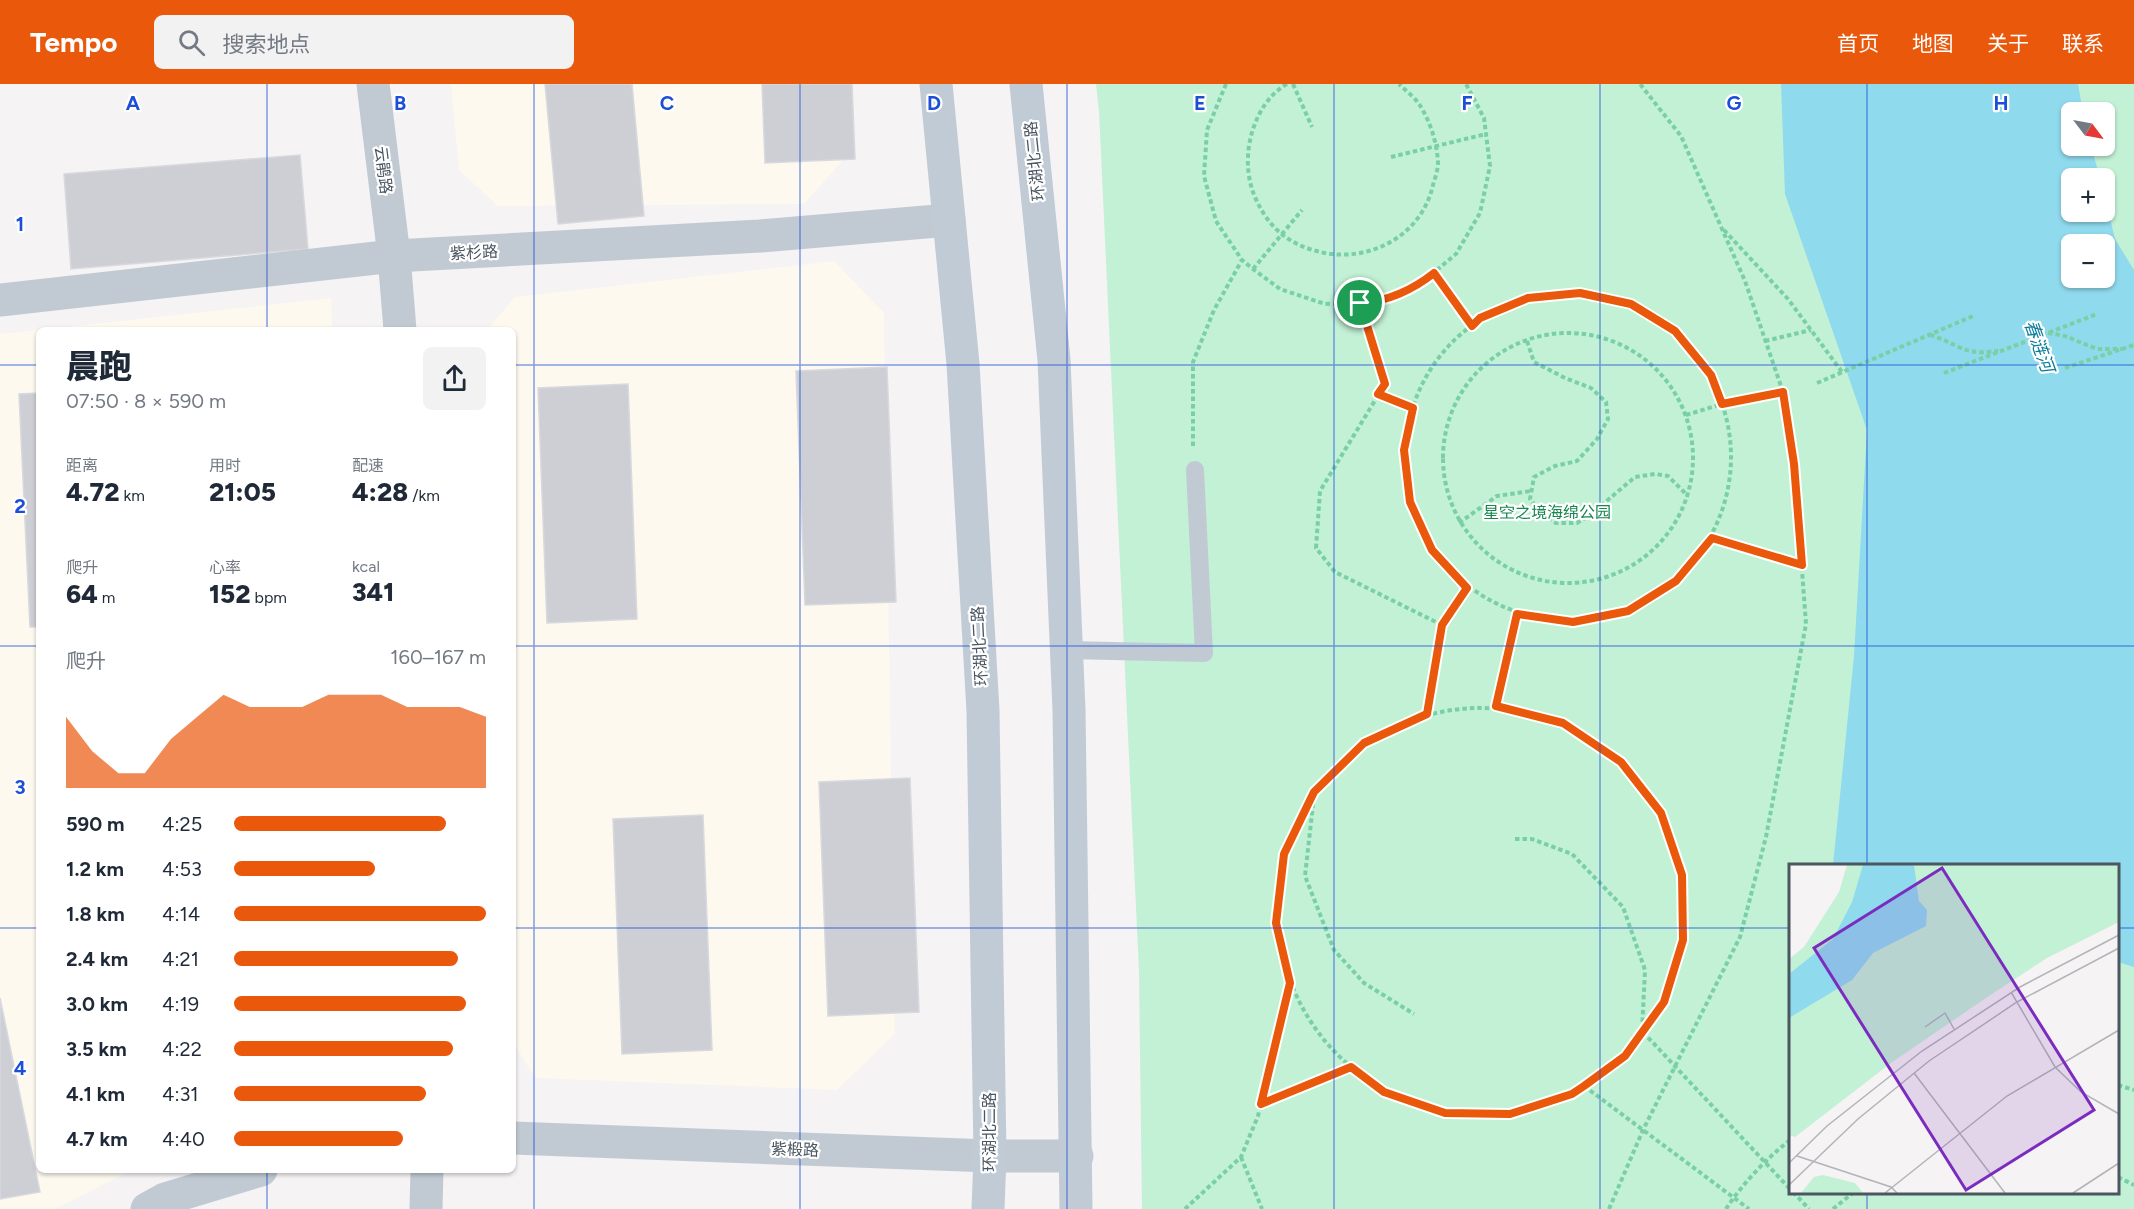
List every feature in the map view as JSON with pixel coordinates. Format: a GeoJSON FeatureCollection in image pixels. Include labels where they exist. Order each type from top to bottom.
{"type":"FeatureCollection","features":[{"type":"Feature","properties":{"kind":"main road","name":"环湖北二路"},"geometry":{"type":"LineString","coordinates":[[936,84],[963,364],[983,711],[990,1156],[988,1209]]}},
{"type":"Feature","properties":{"kind":"main road","name":"环湖北二路"},"geometry":{"type":"LineString","coordinates":[[1026,84],[1054,360],[1069,710],[1076,1209]]}},
{"type":"Feature","properties":{"kind":"street","name":"云鹃路"},"geometry":{"type":"LineString","coordinates":[[373,84],[394,256],[400,327]]}},
{"type":"Feature","properties":{"kind":"street","name":"紫杉路"},"geometry":{"type":"LineString","coordinates":[[0,300],[394,256],[760,236],[949,220]]}},
{"type":"Feature","properties":{"kind":"street","name":"紫椴路"},"geometry":{"type":"LineString","coordinates":[[516,1138],[990,1156],[1077,1156]]}},
{"type":"Feature","properties":{"kind":"street"},"geometry":{"type":"LineString","coordinates":[[147,1209],[165,1199],[251,1173]]}},
{"type":"Feature","properties":{"kind":"street"},"geometry":{"type":"LineString","coordinates":[[426,1209],[427,1173]]}},
{"type":"Feature","properties":{"kind":"lane"},"geometry":{"type":"LineString","coordinates":[[1066,650],[1204,652],[1195,470]]}},
{"type":"Feature","properties":{"kind":"path"},"geometry":{"type":"LineString","coordinates":[[1226,84],[1207,130],[1204,176],[1216,221],[1242,260],[1253,269],[1280,289],[1325,304],[1374,303],[1419,285],[1456,254],[1480,213],[1490,166],[1484,118],[1469,85]]}},
{"type":"Feature","properties":{"kind":"path"},"geometry":{"type":"LineString","coordinates":[[1287,84],[1281,87],[1261,111],[1249,140],[1247,172],[1256,201],[1273,227],[1299,246],[1329,256],[1360,255],[1390,243],[1414,223],[1431,196],[1438,165],[1434,134],[1420,105],[1399,84]]}},
{"type":"Feature","properties":{"kind":"path"},"geometry":{"type":"LineString","coordinates":[[1293,84],[1312,127]]}},
{"type":"Feature","properties":{"kind":"path"},"geometry":{"type":"LineString","coordinates":[[1609,1209],[1643,1130],[1740,937],[1767,837],[1806,624],[1794,464],[1783,392],[1745,281],[1681,136],[1640,84]]}},
{"type":"Feature","properties":{"kind":"path"},"geometry":{"type":"LineString","coordinates":[[1391,157],[1486,134]]}},
{"type":"Feature","properties":{"kind":"path"},"geometry":{"type":"LineString","coordinates":[[1253,269],[1302,210]]}},
{"type":"Feature","properties":{"kind":"path"},"geometry":{"type":"LineString","coordinates":[[1721,227],[1788,299],[1842,372]]}},
{"type":"Feature","properties":{"kind":"path"},"geometry":{"type":"LineString","coordinates":[[1195,470],[1192,420],[1193,362],[1214,309],[1242,260]]}},
{"type":"Feature","properties":{"kind":"path"},"geometry":{"type":"LineString","coordinates":[[1434,273],[1472,326]]}},
{"type":"Feature","properties":{"kind":"path"},"geometry":{"type":"LineString","coordinates":[[1580,293],[1631,304],[1675,331],[1711,375],[1722,404],[1731,427],[1731,484],[1712,538],[1676,581],[1628,611],[1573,622],[1517,614],[1467,588],[1432,550],[1410,502],[1404,450],[1415,399],[1441,353],[1480,318],[1528,298],[1580,293]]}},
{"type":"Feature","properties":{"kind":"path"},"geometry":{"type":"LineString","coordinates":[[1360,303],[1385,384],[1320,491],[1316,548],[1335,572],[1442,625]]}},
{"type":"Feature","properties":{"kind":"path"},"geometry":{"type":"LineString","coordinates":[[1944,373],[2097,314]]}},
{"type":"Feature","properties":{"kind":"path"},"geometry":{"type":"LineString","coordinates":[[1817,383],[1973,316]]}},
{"type":"Feature","properties":{"kind":"path"},"geometry":{"type":"LineString","coordinates":[[1765,341],[1811,330]]}},
{"type":"Feature","properties":{"kind":"path"},"geometry":{"type":"LineString","coordinates":[[2048,332],[2097,349],[2122,349]]}},
{"type":"Feature","properties":{"kind":"path"},"geometry":{"type":"LineString","coordinates":[[1555,333],[1597,335],[1635,352],[1666,379],[1686,415],[1694,456],[1688,496],[1669,533],[1639,562],[1602,580],[1561,584],[1521,576],[1486,555],[1459,523],[1444,483],[1443,442],[1455,402],[1480,368],[1515,344],[1555,333]]}},
{"type":"Feature","properties":{"kind":"path"},"geometry":{"type":"LineString","coordinates":[[1930,335],[1977,352],[2001,351]]}},
{"type":"Feature","properties":{"kind":"path"},"geometry":{"type":"LineString","coordinates":[[1527,340],[1534,362],[1591,388],[1606,402],[1608,419],[1597,439],[1577,461],[1555,466],[1534,477],[1530,499],[1541,513],[1556,523],[1576,523],[1590,515],[1635,477],[1655,474],[1668,476],[1688,496]]}},
{"type":"Feature","properties":{"kind":"path"},"geometry":{"type":"LineString","coordinates":[[2065,368],[2134,345]]}},
{"type":"Feature","properties":{"kind":"path"},"geometry":{"type":"LineString","coordinates":[[1686,415],[1722,404],[1783,392]]}},
{"type":"Feature","properties":{"kind":"path"},"geometry":{"type":"LineString","coordinates":[[1378,394],[1413,408]]}},
{"type":"Feature","properties":{"kind":"path"},"geometry":{"type":"LineString","coordinates":[[1459,523],[1497,496],[1531,491]]}},
{"type":"Feature","properties":{"kind":"path"},"geometry":{"type":"LineString","coordinates":[[1712,538],[1802,565]]}},
{"type":"Feature","properties":{"kind":"path"},"geometry":{"type":"LineString","coordinates":[[1427,714],[1442,625],[1467,588]]}},
{"type":"Feature","properties":{"kind":"path"},"geometry":{"type":"LineString","coordinates":[[1496,706],[1517,614]]}},
{"type":"Feature","properties":{"kind":"path"},"geometry":{"type":"LineString","coordinates":[[1496,706],[1563,723],[1621,762],[1661,813],[1682,875],[1683,940],[1664,1002],[1625,1056],[1584,1086],[1572,1094],[1510,1114],[1445,1113],[1384,1092],[1329,1050],[1292,991],[1276,923],[1284,854],[1314,792],[1364,743],[1427,714],[1496,706]]}},
{"type":"Feature","properties":{"kind":"path"},"geometry":{"type":"LineString","coordinates":[[1314,792],[1305,876],[1334,951],[1364,983],[1414,1014]]}},
{"type":"Feature","properties":{"kind":"path"},"geometry":{"type":"LineString","coordinates":[[1515,839],[1532,838],[1572,854],[1623,908],[1645,970],[1642,1031],[1789,1188]]}},
{"type":"Feature","properties":{"kind":"path"},"geometry":{"type":"LineString","coordinates":[[1185,1209],[1241,1157],[1261,1104],[1290,983]]}},
{"type":"Feature","properties":{"kind":"path"},"geometry":{"type":"LineString","coordinates":[[1261,1104],[1351,1067]]}},
{"type":"Feature","properties":{"kind":"path"},"geometry":{"type":"LineString","coordinates":[[2119,1085],[2134,1090]]}},
{"type":"Feature","properties":{"kind":"path"},"geometry":{"type":"LineString","coordinates":[[1584,1086],[1749,1209]]}},
{"type":"Feature","properties":{"kind":"path"},"geometry":{"type":"LineString","coordinates":[[1726,1209],[1765,1162],[1789,1142]]}},
{"type":"Feature","properties":{"kind":"path"},"geometry":{"type":"LineString","coordinates":[[1241,1157],[1262,1209]]}},
{"type":"Feature","properties":{"kind":"path"},"geometry":{"type":"LineString","coordinates":[[2119,1178],[2134,1185]]}},
{"type":"Feature","properties":{"kind":"path"},"geometry":{"type":"LineString","coordinates":[[1795,1194],[1809,1209]]}},
{"type":"Feature","properties":{"kind":"path"},"geometry":{"type":"LineString","coordinates":[[1833,1209],[1852,1194]]}},
{"type":"Feature","properties":{"kind":"shaded area"},"geometry":{"type":"Polygon","coordinates":[[[451,84],[844,84],[852,150],[804,204],[498,206],[459,170],[451,84]]]}},
{"type":"Feature","properties":{"kind":"shaded area"},"geometry":{"type":"Polygon","coordinates":[[[834,261],[884,313],[895,1034],[837,1090],[536,1078],[516,1048],[516,327],[490,327],[515,297],[834,261]]]}},
{"type":"Feature","properties":{"kind":"shaded area"},"geometry":{"type":"Polygon","coordinates":[[[331,298],[332,327],[64,327],[331,298]]]}},
{"type":"Feature","properties":{"kind":"shaded area"},"geometry":{"type":"Polygon","coordinates":[[[36,330],[36,1173],[126,1173],[55,1209],[0,1209],[0,334],[36,330]]]}},
{"type":"Feature","properties":{"kind":"green space","name":"星空之境海绵公园"},"geometry":{"type":"Polygon","coordinates":[[[1096,84],[2134,84],[2134,1209],[1142,1209],[1139,972],[1096,84]]]}},
{"type":"Feature","properties":{"kind":"water","name":"春涟河"},"geometry":{"type":"Polygon","coordinates":[[[1781,84],[2078,84],[2081,102],[2061,102],[2061,156],[2094,156],[2097,168],[2061,168],[2061,222],[2111,222],[2114,234],[2061,234],[2061,288],[2115,288],[2115,239],[2134,270],[2134,967],[2119,962],[2119,864],[1833,864],[1854,656],[1867,430],[1785,194],[1781,84]]]}},
{"type":"Feature","properties":{"kind":"building"},"geometry":{"type":"Polygon","coordinates":[[[545,84],[632,84],[644,216],[558,224],[545,84]]]}},
{"type":"Feature","properties":{"kind":"building"},"geometry":{"type":"Polygon","coordinates":[[[762,84],[852,84],[855,159],[765,163],[762,84]]]}},
{"type":"Feature","properties":{"kind":"building"},"geometry":{"type":"Polygon","coordinates":[[[300,155],[308,249],[71,269],[64,174],[300,155]]]}},
{"type":"Feature","properties":{"kind":"building"},"geometry":{"type":"Polygon","coordinates":[[[887,367],[896,602],[805,605],[796,371],[887,367]]]}},
{"type":"Feature","properties":{"kind":"building"},"geometry":{"type":"Polygon","coordinates":[[[628,384],[637,619],[547,623],[538,388],[628,384]]]}},
{"type":"Feature","properties":{"kind":"building"},"geometry":{"type":"Polygon","coordinates":[[[36,393],[36,627],[30,627],[19,394],[36,393]]]}},
{"type":"Feature","properties":{"kind":"building"},"geometry":{"type":"Polygon","coordinates":[[[910,778],[919,1012],[828,1016],[819,782],[910,778]]]}},
{"type":"Feature","properties":{"kind":"building"},"geometry":{"type":"Polygon","coordinates":[[[703,815],[712,1050],[622,1054],[613,819],[703,815]]]}},
{"type":"Feature","properties":{"kind":"building"},"geometry":{"type":"Polygon","coordinates":[[[0,998],[40,1192],[0,1199],[0,998]]]}},
{"type":"Feature","properties":{"kind":"route"},"geometry":{"type":"LineString","coordinates":[[1434,273],[1472,326],[1480,318],[1528,298],[1580,293],[1631,304],[1675,331],[1711,375],[1722,404],[1783,392],[1794,464],[1802,565],[1712,538],[1676,581],[1628,611],[1573,622],[1517,614],[1496,706],[1563,723],[1621,762],[1661,813],[1682,875],[1683,940],[1664,1002],[1625,1056],[1572,1094],[1510,1114],[1445,1113],[1384,1092],[1351,1067],[1261,1104],[1290,983],[1276,923],[1284,854],[1314,792],[1364,743],[1427,714],[1442,625],[1467,588],[1432,550],[1410,502],[1404,450],[1413,408],[1378,394],[1385,384],[1360,303],[1374,303],[1419,285],[1434,273]]}}]}
